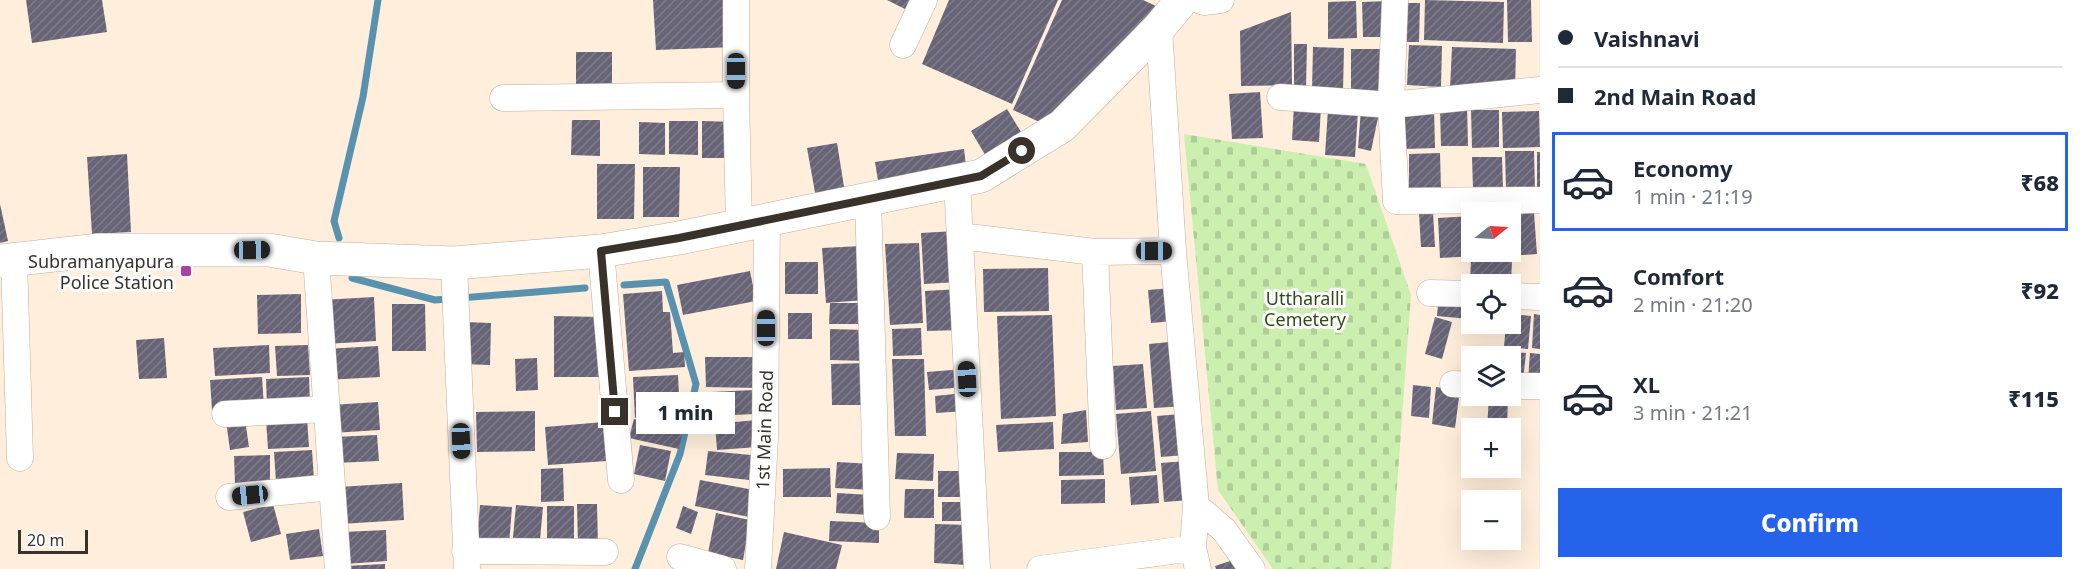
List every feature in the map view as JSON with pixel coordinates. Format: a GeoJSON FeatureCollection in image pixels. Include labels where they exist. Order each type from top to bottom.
{"type":"FeatureCollection","features":[{"type":"Feature","properties":{"kind":"main road"},"geometry":{"type":"LineString","coordinates":[[7,260],[99,250],[269,250],[454,286],[601,251],[981,176],[1062,126],[1159,28],[1182,0]]}},
{"type":"Feature","properties":{"kind":"street","name":"1st Main Road"},"geometry":{"type":"LineString","coordinates":[[736,0],[736,95],[754,221],[765,437],[758,569]]}},
{"type":"Feature","properties":{"kind":"street"},"geometry":{"type":"LineString","coordinates":[[903,45],[924,0]]}},
{"type":"Feature","properties":{"kind":"street"},"geometry":{"type":"LineString","coordinates":[[1198,0],[1204,2],[1221,0]]}},
{"type":"Feature","properties":{"kind":"street"},"geometry":{"type":"LineString","coordinates":[[1395,0],[1391,105],[1396,201],[1540,200]]}},
{"type":"Feature","properties":{"kind":"street"},"geometry":{"type":"LineString","coordinates":[[1040,569],[1196,559],[1196,506],[1173,251],[1159,28]]}},
{"type":"Feature","properties":{"kind":"street"},"geometry":{"type":"LineString","coordinates":[[1280,97],[1391,105],[1540,90]]}},
{"type":"Feature","properties":{"kind":"street"},"geometry":{"type":"LineString","coordinates":[[503,98],[736,95]]}},
{"type":"Feature","properties":{"kind":"street"},"geometry":{"type":"LineString","coordinates":[[957,181],[977,569]]}},
{"type":"Feature","properties":{"kind":"street"},"geometry":{"type":"LineString","coordinates":[[868,198],[877,517]]}},
{"type":"Feature","properties":{"kind":"street"},"geometry":{"type":"LineString","coordinates":[[960,236],[1095,252],[1173,251]]}},
{"type":"Feature","properties":{"kind":"street"},"geometry":{"type":"LineString","coordinates":[[601,251],[621,480]]}},
{"type":"Feature","properties":{"kind":"street"},"geometry":{"type":"LineString","coordinates":[[1095,252],[1103,446]]}},
{"type":"Feature","properties":{"kind":"street"},"geometry":{"type":"LineString","coordinates":[[316,258],[338,569]]}},
{"type":"Feature","properties":{"kind":"street"},"geometry":{"type":"LineString","coordinates":[[7,260],[20,458]]}},
{"type":"Feature","properties":{"kind":"street"},"geometry":{"type":"LineString","coordinates":[[454,286],[466,560],[604,552]]}},
{"type":"Feature","properties":{"kind":"street"},"geometry":{"type":"LineString","coordinates":[[1430,293],[1461,294]]}},
{"type":"Feature","properties":{"kind":"street"},"geometry":{"type":"LineString","coordinates":[[1521,296],[1540,297]]}},
{"type":"Feature","properties":{"kind":"street"},"geometry":{"type":"LineString","coordinates":[[1521,386],[1540,386]]}},
{"type":"Feature","properties":{"kind":"street"},"geometry":{"type":"LineString","coordinates":[[225,414],[326,409]]}},
{"type":"Feature","properties":{"kind":"street"},"geometry":{"type":"LineString","coordinates":[[229,497],[332,487]]}},
{"type":"Feature","properties":{"kind":"street"},"geometry":{"type":"LineString","coordinates":[[1196,506],[1224,530],[1252,569]]}},
{"type":"Feature","properties":{"kind":"street"},"geometry":{"type":"LineString","coordinates":[[680,557],[723,569]]}},
{"type":"Feature","properties":{"kind":"green space","name":"Uttharalli Cemetery"},"geometry":{"type":"Polygon","coordinates":[[[1184,134],[1366,164],[1411,295],[1391,569],[1273,569],[1218,490],[1184,134]]]}},
{"type":"Feature","properties":{"kind":"building"},"geometry":{"type":"Polygon","coordinates":[[[26,0],[102,0],[107,32],[32,43],[26,0]]]}},
{"type":"Feature","properties":{"kind":"building"},"geometry":{"type":"Polygon","coordinates":[[[653,0],[732,0],[734,47],[656,50],[653,0]]]}},
{"type":"Feature","properties":{"kind":"building"},"geometry":{"type":"Polygon","coordinates":[[[887,0],[910,0],[905,9],[887,0]]]}},
{"type":"Feature","properties":{"kind":"building"},"geometry":{"type":"Polygon","coordinates":[[[949,0],[1058,0],[1012,104],[922,64],[949,0]]]}},
{"type":"Feature","properties":{"kind":"building"},"geometry":{"type":"Polygon","coordinates":[[[1062,0],[1143,0],[1156,6],[1044,124],[1013,110],[1062,0]]]}},
{"type":"Feature","properties":{"kind":"building"},"geometry":{"type":"Polygon","coordinates":[[[1425,0],[1504,2],[1503,43],[1424,40],[1425,0]]]}},
{"type":"Feature","properties":{"kind":"building"},"geometry":{"type":"Polygon","coordinates":[[[1507,0],[1531,0],[1532,42],[1508,42],[1507,0]]]}},
{"type":"Feature","properties":{"kind":"building"},"geometry":{"type":"Polygon","coordinates":[[[1356,1],[1357,38],[1328,39],[1328,2],[1356,1]]]}},
{"type":"Feature","properties":{"kind":"building"},"geometry":{"type":"Polygon","coordinates":[[[1389,1],[1389,37],[1363,37],[1362,2],[1389,1]]]}},
{"type":"Feature","properties":{"kind":"building"},"geometry":{"type":"Polygon","coordinates":[[[1404,3],[1420,3],[1419,42],[1402,42],[1404,3]]]}},
{"type":"Feature","properties":{"kind":"building"},"geometry":{"type":"Polygon","coordinates":[[[1291,12],[1292,85],[1241,86],[1240,31],[1291,12]]]}},
{"type":"Feature","properties":{"kind":"building"},"geometry":{"type":"Polygon","coordinates":[[[1294,44],[1307,44],[1306,88],[1294,87],[1294,44]]]}},
{"type":"Feature","properties":{"kind":"building"},"geometry":{"type":"Polygon","coordinates":[[[1409,45],[1442,46],[1441,87],[1407,85],[1409,45]]]}},
{"type":"Feature","properties":{"kind":"building"},"geometry":{"type":"Polygon","coordinates":[[[1313,47],[1344,48],[1343,90],[1312,89],[1313,47]]]}},
{"type":"Feature","properties":{"kind":"building"},"geometry":{"type":"Polygon","coordinates":[[[1452,47],[1516,49],[1515,92],[1450,89],[1452,47]]]}},
{"type":"Feature","properties":{"kind":"building"},"geometry":{"type":"Polygon","coordinates":[[[1351,49],[1390,49],[1391,92],[1351,93],[1351,49]]]}},
{"type":"Feature","properties":{"kind":"building"},"geometry":{"type":"Polygon","coordinates":[[[576,52],[612,52],[612,91],[576,90],[576,52]]]}},
{"type":"Feature","properties":{"kind":"building"},"geometry":{"type":"Polygon","coordinates":[[[1260,92],[1263,138],[1232,139],[1229,94],[1260,92]]]}},
{"type":"Feature","properties":{"kind":"building"},"geometry":{"type":"Polygon","coordinates":[[[1294,105],[1321,107],[1319,142],[1292,140],[1294,105]]]}},
{"type":"Feature","properties":{"kind":"building"},"geometry":{"type":"Polygon","coordinates":[[[1467,107],[1468,146],[1441,146],[1440,108],[1467,107]]]}},
{"type":"Feature","properties":{"kind":"building"},"geometry":{"type":"Polygon","coordinates":[[[1434,108],[1435,148],[1405,149],[1405,109],[1434,108]]]}},
{"type":"Feature","properties":{"kind":"building"},"geometry":{"type":"Polygon","coordinates":[[[1007,109],[1023,135],[987,158],[971,131],[1007,109]]]}},
{"type":"Feature","properties":{"kind":"building"},"geometry":{"type":"Polygon","coordinates":[[[1328,109],[1358,111],[1355,157],[1325,155],[1328,109]]]}},
{"type":"Feature","properties":{"kind":"building"},"geometry":{"type":"Polygon","coordinates":[[[1361,109],[1379,113],[1371,151],[1358,148],[1361,109]]]}},
{"type":"Feature","properties":{"kind":"building"},"geometry":{"type":"Polygon","coordinates":[[[1471,110],[1499,110],[1499,147],[1472,148],[1471,110]]]}},
{"type":"Feature","properties":{"kind":"building"},"geometry":{"type":"Polygon","coordinates":[[[1539,111],[1540,147],[1503,148],[1502,112],[1539,111]]]}},
{"type":"Feature","properties":{"kind":"building"},"geometry":{"type":"Polygon","coordinates":[[[572,120],[600,120],[600,156],[571,155],[572,120]]]}},
{"type":"Feature","properties":{"kind":"building"},"geometry":{"type":"Polygon","coordinates":[[[669,121],[698,121],[698,155],[669,154],[669,121]]]}},
{"type":"Feature","properties":{"kind":"building"},"geometry":{"type":"Polygon","coordinates":[[[702,121],[735,122],[735,158],[702,158],[702,121]]]}},
{"type":"Feature","properties":{"kind":"building"},"geometry":{"type":"Polygon","coordinates":[[[639,122],[665,123],[665,155],[639,154],[639,122]]]}},
{"type":"Feature","properties":{"kind":"building"},"geometry":{"type":"Polygon","coordinates":[[[837,143],[845,193],[816,198],[807,148],[837,143]]]}},
{"type":"Feature","properties":{"kind":"building"},"geometry":{"type":"Polygon","coordinates":[[[964,149],[967,174],[879,187],[875,162],[964,149]]]}},
{"type":"Feature","properties":{"kind":"building"},"geometry":{"type":"Polygon","coordinates":[[[1505,151],[1534,151],[1535,190],[1506,190],[1505,151]]]}},
{"type":"Feature","properties":{"kind":"building"},"geometry":{"type":"Polygon","coordinates":[[[1537,152],[1540,152],[1540,190],[1537,190],[1537,152]]]}},
{"type":"Feature","properties":{"kind":"building"},"geometry":{"type":"Polygon","coordinates":[[[1440,153],[1441,189],[1409,189],[1409,154],[1440,153]]]}},
{"type":"Feature","properties":{"kind":"building"},"geometry":{"type":"Polygon","coordinates":[[[127,154],[131,232],[92,234],[87,157],[127,154]]]}},
{"type":"Feature","properties":{"kind":"building"},"geometry":{"type":"Polygon","coordinates":[[[1472,157],[1502,157],[1503,189],[1473,189],[1472,157]]]}},
{"type":"Feature","properties":{"kind":"building"},"geometry":{"type":"Polygon","coordinates":[[[597,164],[635,164],[634,219],[597,219],[597,164]]]}},
{"type":"Feature","properties":{"kind":"building"},"geometry":{"type":"Polygon","coordinates":[[[643,167],[680,167],[679,217],[643,217],[643,167]]]}},
{"type":"Feature","properties":{"kind":"building"},"geometry":{"type":"Polygon","coordinates":[[[0,204],[8,241],[0,243],[0,204]]]}},
{"type":"Feature","properties":{"kind":"building"},"geometry":{"type":"Polygon","coordinates":[[[1433,212],[1435,247],[1421,247],[1419,213],[1433,212]]]}},
{"type":"Feature","properties":{"kind":"building"},"geometry":{"type":"Polygon","coordinates":[[[1534,213],[1537,254],[1521,255],[1521,214],[1534,213]]]}},
{"type":"Feature","properties":{"kind":"building"},"geometry":{"type":"Polygon","coordinates":[[[1461,217],[1461,257],[1440,258],[1438,218],[1461,217]]]}},
{"type":"Feature","properties":{"kind":"building"},"geometry":{"type":"Polygon","coordinates":[[[955,231],[958,282],[924,284],[921,233],[955,231]]]}},
{"type":"Feature","properties":{"kind":"building"},"geometry":{"type":"Polygon","coordinates":[[[919,243],[923,323],[890,325],[885,244],[919,243]]]}},
{"type":"Feature","properties":{"kind":"building"},"geometry":{"type":"Polygon","coordinates":[[[862,246],[865,300],[826,303],[822,248],[862,246]]]}},
{"type":"Feature","properties":{"kind":"building"},"geometry":{"type":"Polygon","coordinates":[[[785,262],[818,262],[818,294],[785,294],[785,262]]]}},
{"type":"Feature","properties":{"kind":"building"},"geometry":{"type":"Polygon","coordinates":[[[1471,262],[1512,262],[1511,274],[1470,274],[1471,262]]]}},
{"type":"Feature","properties":{"kind":"building"},"geometry":{"type":"Polygon","coordinates":[[[1048,268],[1049,311],[984,312],[983,269],[1048,268]]]}},
{"type":"Feature","properties":{"kind":"building"},"geometry":{"type":"Polygon","coordinates":[[[750,271],[756,301],[683,315],[677,285],[750,271]]]}},
{"type":"Feature","properties":{"kind":"building"},"geometry":{"type":"Polygon","coordinates":[[[1171,288],[1174,321],[1151,323],[1148,290],[1171,288]]]}},
{"type":"Feature","properties":{"kind":"building"},"geometry":{"type":"Polygon","coordinates":[[[960,289],[962,330],[927,331],[925,291],[960,289]]]}},
{"type":"Feature","properties":{"kind":"building"},"geometry":{"type":"Polygon","coordinates":[[[662,291],[663,312],[670,312],[673,353],[684,352],[685,367],[629,371],[623,294],[662,291]]]}},
{"type":"Feature","properties":{"kind":"building"},"geometry":{"type":"Polygon","coordinates":[[[301,294],[301,333],[258,334],[257,295],[301,294]]]}},
{"type":"Feature","properties":{"kind":"building"},"geometry":{"type":"Polygon","coordinates":[[[374,297],[376,341],[325,344],[322,300],[374,297]]]}},
{"type":"Feature","properties":{"kind":"building"},"geometry":{"type":"Polygon","coordinates":[[[830,303],[865,303],[865,324],[829,324],[830,303]]]}},
{"type":"Feature","properties":{"kind":"building"},"geometry":{"type":"Polygon","coordinates":[[[1438,303],[1461,305],[1461,318],[1437,316],[1438,303]]]}},
{"type":"Feature","properties":{"kind":"building"},"geometry":{"type":"Polygon","coordinates":[[[392,304],[425,304],[426,351],[392,351],[392,304]]]}},
{"type":"Feature","properties":{"kind":"building"},"geometry":{"type":"Polygon","coordinates":[[[788,313],[812,313],[812,339],[788,339],[788,313]]]}},
{"type":"Feature","properties":{"kind":"building"},"geometry":{"type":"Polygon","coordinates":[[[1534,314],[1540,315],[1540,349],[1532,348],[1534,314]]]}},
{"type":"Feature","properties":{"kind":"building"},"geometry":{"type":"Polygon","coordinates":[[[1052,315],[1056,416],[1001,419],[997,316],[1052,315]]]}},
{"type":"Feature","properties":{"kind":"building"},"geometry":{"type":"Polygon","coordinates":[[[1521,315],[1531,316],[1528,349],[1521,348],[1521,346],[1504,346],[1505,334],[1521,334],[1521,315]]]}},
{"type":"Feature","properties":{"kind":"building"},"geometry":{"type":"Polygon","coordinates":[[[554,316],[601,317],[601,377],[554,377],[554,316]]]}},
{"type":"Feature","properties":{"kind":"building"},"geometry":{"type":"Polygon","coordinates":[[[1435,317],[1452,322],[1442,359],[1425,354],[1435,317]]]}},
{"type":"Feature","properties":{"kind":"building"},"geometry":{"type":"Polygon","coordinates":[[[463,322],[491,323],[490,365],[462,364],[463,322]]]}},
{"type":"Feature","properties":{"kind":"building"},"geometry":{"type":"Polygon","coordinates":[[[921,328],[922,355],[893,356],[892,329],[921,328]]]}},
{"type":"Feature","properties":{"kind":"building"},"geometry":{"type":"Polygon","coordinates":[[[830,329],[867,330],[866,361],[830,360],[830,329]]]}},
{"type":"Feature","properties":{"kind":"building"},"geometry":{"type":"Polygon","coordinates":[[[164,338],[167,378],[139,379],[136,340],[164,338]]]}},
{"type":"Feature","properties":{"kind":"building"},"geometry":{"type":"Polygon","coordinates":[[[1180,341],[1185,406],[1154,408],[1149,344],[1180,341]]]}},
{"type":"Feature","properties":{"kind":"building"},"geometry":{"type":"Polygon","coordinates":[[[269,345],[270,373],[215,376],[213,348],[269,345]]]}},
{"type":"Feature","properties":{"kind":"building"},"geometry":{"type":"Polygon","coordinates":[[[308,345],[310,375],[277,376],[275,346],[308,345]]]}},
{"type":"Feature","properties":{"kind":"building"},"geometry":{"type":"Polygon","coordinates":[[[378,346],[380,377],[326,380],[325,349],[378,346]]]}},
{"type":"Feature","properties":{"kind":"building"},"geometry":{"type":"Polygon","coordinates":[[[1521,353],[1526,353],[1523,380],[1521,380],[1521,353]]]}},
{"type":"Feature","properties":{"kind":"building"},"geometry":{"type":"Polygon","coordinates":[[[1530,353],[1540,354],[1540,381],[1528,380],[1530,353]]]}},
{"type":"Feature","properties":{"kind":"building"},"geometry":{"type":"Polygon","coordinates":[[[705,357],[758,357],[758,388],[706,387],[705,357]]]}},
{"type":"Feature","properties":{"kind":"building"},"geometry":{"type":"Polygon","coordinates":[[[537,358],[538,390],[516,391],[515,359],[537,358]]]}},
{"type":"Feature","properties":{"kind":"building"},"geometry":{"type":"Polygon","coordinates":[[[892,359],[924,359],[926,436],[895,436],[892,359]]]}},
{"type":"Feature","properties":{"kind":"building"},"geometry":{"type":"Polygon","coordinates":[[[868,363],[869,405],[832,405],[831,364],[868,363]]]}},
{"type":"Feature","properties":{"kind":"building"},"geometry":{"type":"Polygon","coordinates":[[[1143,364],[1147,408],[1116,410],[1113,366],[1143,364]]]}},
{"type":"Feature","properties":{"kind":"building"},"geometry":{"type":"Polygon","coordinates":[[[964,369],[966,387],[929,390],[927,372],[964,369]]]}},
{"type":"Feature","properties":{"kind":"building"},"geometry":{"type":"Polygon","coordinates":[[[678,375],[680,416],[635,418],[633,377],[678,375]]]}},
{"type":"Feature","properties":{"kind":"building"},"geometry":{"type":"Polygon","coordinates":[[[262,377],[264,407],[212,410],[210,380],[262,377]]]}},
{"type":"Feature","properties":{"kind":"building"},"geometry":{"type":"Polygon","coordinates":[[[309,377],[310,405],[267,407],[266,379],[309,377]]]}},
{"type":"Feature","properties":{"kind":"building"},"geometry":{"type":"Polygon","coordinates":[[[1413,385],[1431,387],[1429,418],[1411,416],[1413,385]]]}},
{"type":"Feature","properties":{"kind":"building"},"geometry":{"type":"Polygon","coordinates":[[[1436,387],[1460,390],[1455,428],[1432,424],[1436,387]]]}},
{"type":"Feature","properties":{"kind":"building"},"geometry":{"type":"Polygon","coordinates":[[[754,390],[755,414],[712,416],[711,392],[754,390]]]}},
{"type":"Feature","properties":{"kind":"building"},"geometry":{"type":"Polygon","coordinates":[[[964,393],[966,411],[936,413],[935,396],[964,393]]]}},
{"type":"Feature","properties":{"kind":"building"},"geometry":{"type":"Polygon","coordinates":[[[378,402],[380,430],[332,433],[331,405],[378,402]]]}},
{"type":"Feature","properties":{"kind":"building"},"geometry":{"type":"Polygon","coordinates":[[[1488,406],[1508,406],[1507,418],[1488,418],[1488,406]]]}},
{"type":"Feature","properties":{"kind":"building"},"geometry":{"type":"Polygon","coordinates":[[[1086,410],[1088,442],[1061,444],[1063,414],[1086,410]]]}},
{"type":"Feature","properties":{"kind":"building"},"geometry":{"type":"Polygon","coordinates":[[[535,411],[535,451],[477,452],[476,412],[535,411]]]}},
{"type":"Feature","properties":{"kind":"building"},"geometry":{"type":"Polygon","coordinates":[[[1151,411],[1156,471],[1121,474],[1116,414],[1151,411]]]}},
{"type":"Feature","properties":{"kind":"building"},"geometry":{"type":"Polygon","coordinates":[[[1181,414],[1185,455],[1161,457],[1157,416],[1181,414]]]}},
{"type":"Feature","properties":{"kind":"building"},"geometry":{"type":"Polygon","coordinates":[[[307,418],[309,447],[268,449],[266,420],[307,418]]]}},
{"type":"Feature","properties":{"kind":"building"},"geometry":{"type":"Polygon","coordinates":[[[245,419],[249,447],[230,450],[226,421],[245,419]]]}},
{"type":"Feature","properties":{"kind":"building"},"geometry":{"type":"Polygon","coordinates":[[[634,419],[683,430],[679,449],[629,438],[634,419]]]}},
{"type":"Feature","properties":{"kind":"building"},"geometry":{"type":"Polygon","coordinates":[[[756,420],[758,447],[717,450],[715,424],[756,420]]]}},
{"type":"Feature","properties":{"kind":"building"},"geometry":{"type":"Polygon","coordinates":[[[604,422],[607,461],[548,465],[545,427],[604,422]]]}},
{"type":"Feature","properties":{"kind":"building"},"geometry":{"type":"Polygon","coordinates":[[[1053,422],[1054,449],[998,452],[996,425],[1053,422]]]}},
{"type":"Feature","properties":{"kind":"building"},"geometry":{"type":"Polygon","coordinates":[[[377,435],[379,461],[335,463],[334,437],[377,435]]]}},
{"type":"Feature","properties":{"kind":"building"},"geometry":{"type":"Polygon","coordinates":[[[640,445],[671,451],[665,481],[634,474],[640,445]]]}},
{"type":"Feature","properties":{"kind":"building"},"geometry":{"type":"Polygon","coordinates":[[[312,450],[314,480],[276,482],[274,452],[312,450]]]}},
{"type":"Feature","properties":{"kind":"building"},"geometry":{"type":"Polygon","coordinates":[[[708,451],[751,455],[749,480],[705,475],[708,451]]]}},
{"type":"Feature","properties":{"kind":"building"},"geometry":{"type":"Polygon","coordinates":[[[1059,452],[1103,452],[1104,475],[1059,476],[1059,452]]]}},
{"type":"Feature","properties":{"kind":"building"},"geometry":{"type":"Polygon","coordinates":[[[897,453],[934,454],[933,481],[895,479],[897,453]]]}},
{"type":"Feature","properties":{"kind":"building"},"geometry":{"type":"Polygon","coordinates":[[[270,455],[270,483],[235,484],[234,456],[270,455]]]}},
{"type":"Feature","properties":{"kind":"building"},"geometry":{"type":"Polygon","coordinates":[[[1186,461],[1190,500],[1164,502],[1161,463],[1186,461]]]}},
{"type":"Feature","properties":{"kind":"building"},"geometry":{"type":"Polygon","coordinates":[[[837,462],[872,464],[871,490],[835,488],[837,462]]]}},
{"type":"Feature","properties":{"kind":"building"},"geometry":{"type":"Polygon","coordinates":[[[563,468],[564,501],[541,502],[541,469],[563,468]]]}},
{"type":"Feature","properties":{"kind":"building"},"geometry":{"type":"Polygon","coordinates":[[[830,468],[831,497],[783,497],[783,469],[830,468]]]}},
{"type":"Feature","properties":{"kind":"building"},"geometry":{"type":"Polygon","coordinates":[[[938,471],[969,471],[969,497],[938,497],[938,471]]]}},
{"type":"Feature","properties":{"kind":"building"},"geometry":{"type":"Polygon","coordinates":[[[1157,475],[1159,503],[1131,505],[1129,477],[1157,475]]]}},
{"type":"Feature","properties":{"kind":"building"},"geometry":{"type":"Polygon","coordinates":[[[1105,479],[1105,503],[1061,504],[1061,480],[1105,479]]]}},
{"type":"Feature","properties":{"kind":"building"},"geometry":{"type":"Polygon","coordinates":[[[700,480],[754,490],[749,517],[695,506],[700,480]]]}},
{"type":"Feature","properties":{"kind":"building"},"geometry":{"type":"Polygon","coordinates":[[[402,483],[404,520],[341,524],[339,487],[402,483]]]}},
{"type":"Feature","properties":{"kind":"building"},"geometry":{"type":"Polygon","coordinates":[[[905,489],[934,489],[934,518],[904,518],[905,489]]]}},
{"type":"Feature","properties":{"kind":"building"},"geometry":{"type":"Polygon","coordinates":[[[837,493],[871,495],[870,515],[836,513],[837,493]]]}},
{"type":"Feature","properties":{"kind":"building"},"geometry":{"type":"Polygon","coordinates":[[[942,502],[968,502],[968,521],[942,521],[942,502]]]}},
{"type":"Feature","properties":{"kind":"building"},"geometry":{"type":"Polygon","coordinates":[[[273,504],[281,534],[251,542],[243,512],[273,504]]]}},
{"type":"Feature","properties":{"kind":"building"},"geometry":{"type":"Polygon","coordinates":[[[577,504],[597,504],[598,546],[578,546],[577,504]]]}},
{"type":"Feature","properties":{"kind":"building"},"geometry":{"type":"Polygon","coordinates":[[[480,505],[512,507],[509,545],[477,543],[480,505]]]}},
{"type":"Feature","properties":{"kind":"building"},"geometry":{"type":"Polygon","coordinates":[[[516,505],[543,507],[539,551],[512,548],[516,505]]]}},
{"type":"Feature","properties":{"kind":"building"},"geometry":{"type":"Polygon","coordinates":[[[547,506],[574,506],[574,549],[547,549],[547,506]]]}},
{"type":"Feature","properties":{"kind":"building"},"geometry":{"type":"Polygon","coordinates":[[[683,506],[698,512],[691,534],[676,528],[683,506]]]}},
{"type":"Feature","properties":{"kind":"building"},"geometry":{"type":"Polygon","coordinates":[[[716,513],[750,520],[743,560],[708,553],[716,513]]]}},
{"type":"Feature","properties":{"kind":"building"},"geometry":{"type":"Polygon","coordinates":[[[830,521],[879,523],[879,543],[829,541],[830,521]]]}},
{"type":"Feature","properties":{"kind":"building"},"geometry":{"type":"Polygon","coordinates":[[[935,524],[969,525],[967,565],[934,563],[935,524]]]}},
{"type":"Feature","properties":{"kind":"building"},"geometry":{"type":"Polygon","coordinates":[[[319,529],[323,556],[290,560],[286,534],[319,529]]]}},
{"type":"Feature","properties":{"kind":"building"},"geometry":{"type":"Polygon","coordinates":[[[386,530],[387,561],[345,564],[343,532],[386,530]]]}},
{"type":"Feature","properties":{"kind":"building"},"geometry":{"type":"Polygon","coordinates":[[[784,532],[842,545],[836,569],[776,569],[784,532]]]}},
{"type":"Feature","properties":{"kind":"building"},"geometry":{"type":"Polygon","coordinates":[[[1233,560],[1235,569],[1216,569],[1215,566],[1233,560]]]}},
{"type":"Feature","properties":{"kind":"building"},"geometry":{"type":"Polygon","coordinates":[[[385,564],[385,569],[344,569],[344,566],[385,564]]]}},
{"type":"Feature","properties":{"kind":"waterway"},"geometry":{"type":"LineString","coordinates":[[339,238],[334,221],[363,97],[378,0]]}},
{"type":"Feature","properties":{"kind":"waterway"},"geometry":{"type":"LineString","coordinates":[[352,278],[435,300],[585,288]]}},
{"type":"Feature","properties":{"kind":"waterway"},"geometry":{"type":"LineString","coordinates":[[624,285],[666,282],[696,384],[680,454],[635,569]]}},
{"type":"Feature","properties":{"kind":"place","name":"Subramanyapura Police Station"},"geometry":{"type":"Point","coordinates":[186,271]}},
{"type":"Feature","properties":{"kind":"route"},"geometry":{"type":"LineString","coordinates":[[615,412],[601,251],[679,238],[981,176],[1022,151]]}}]}
